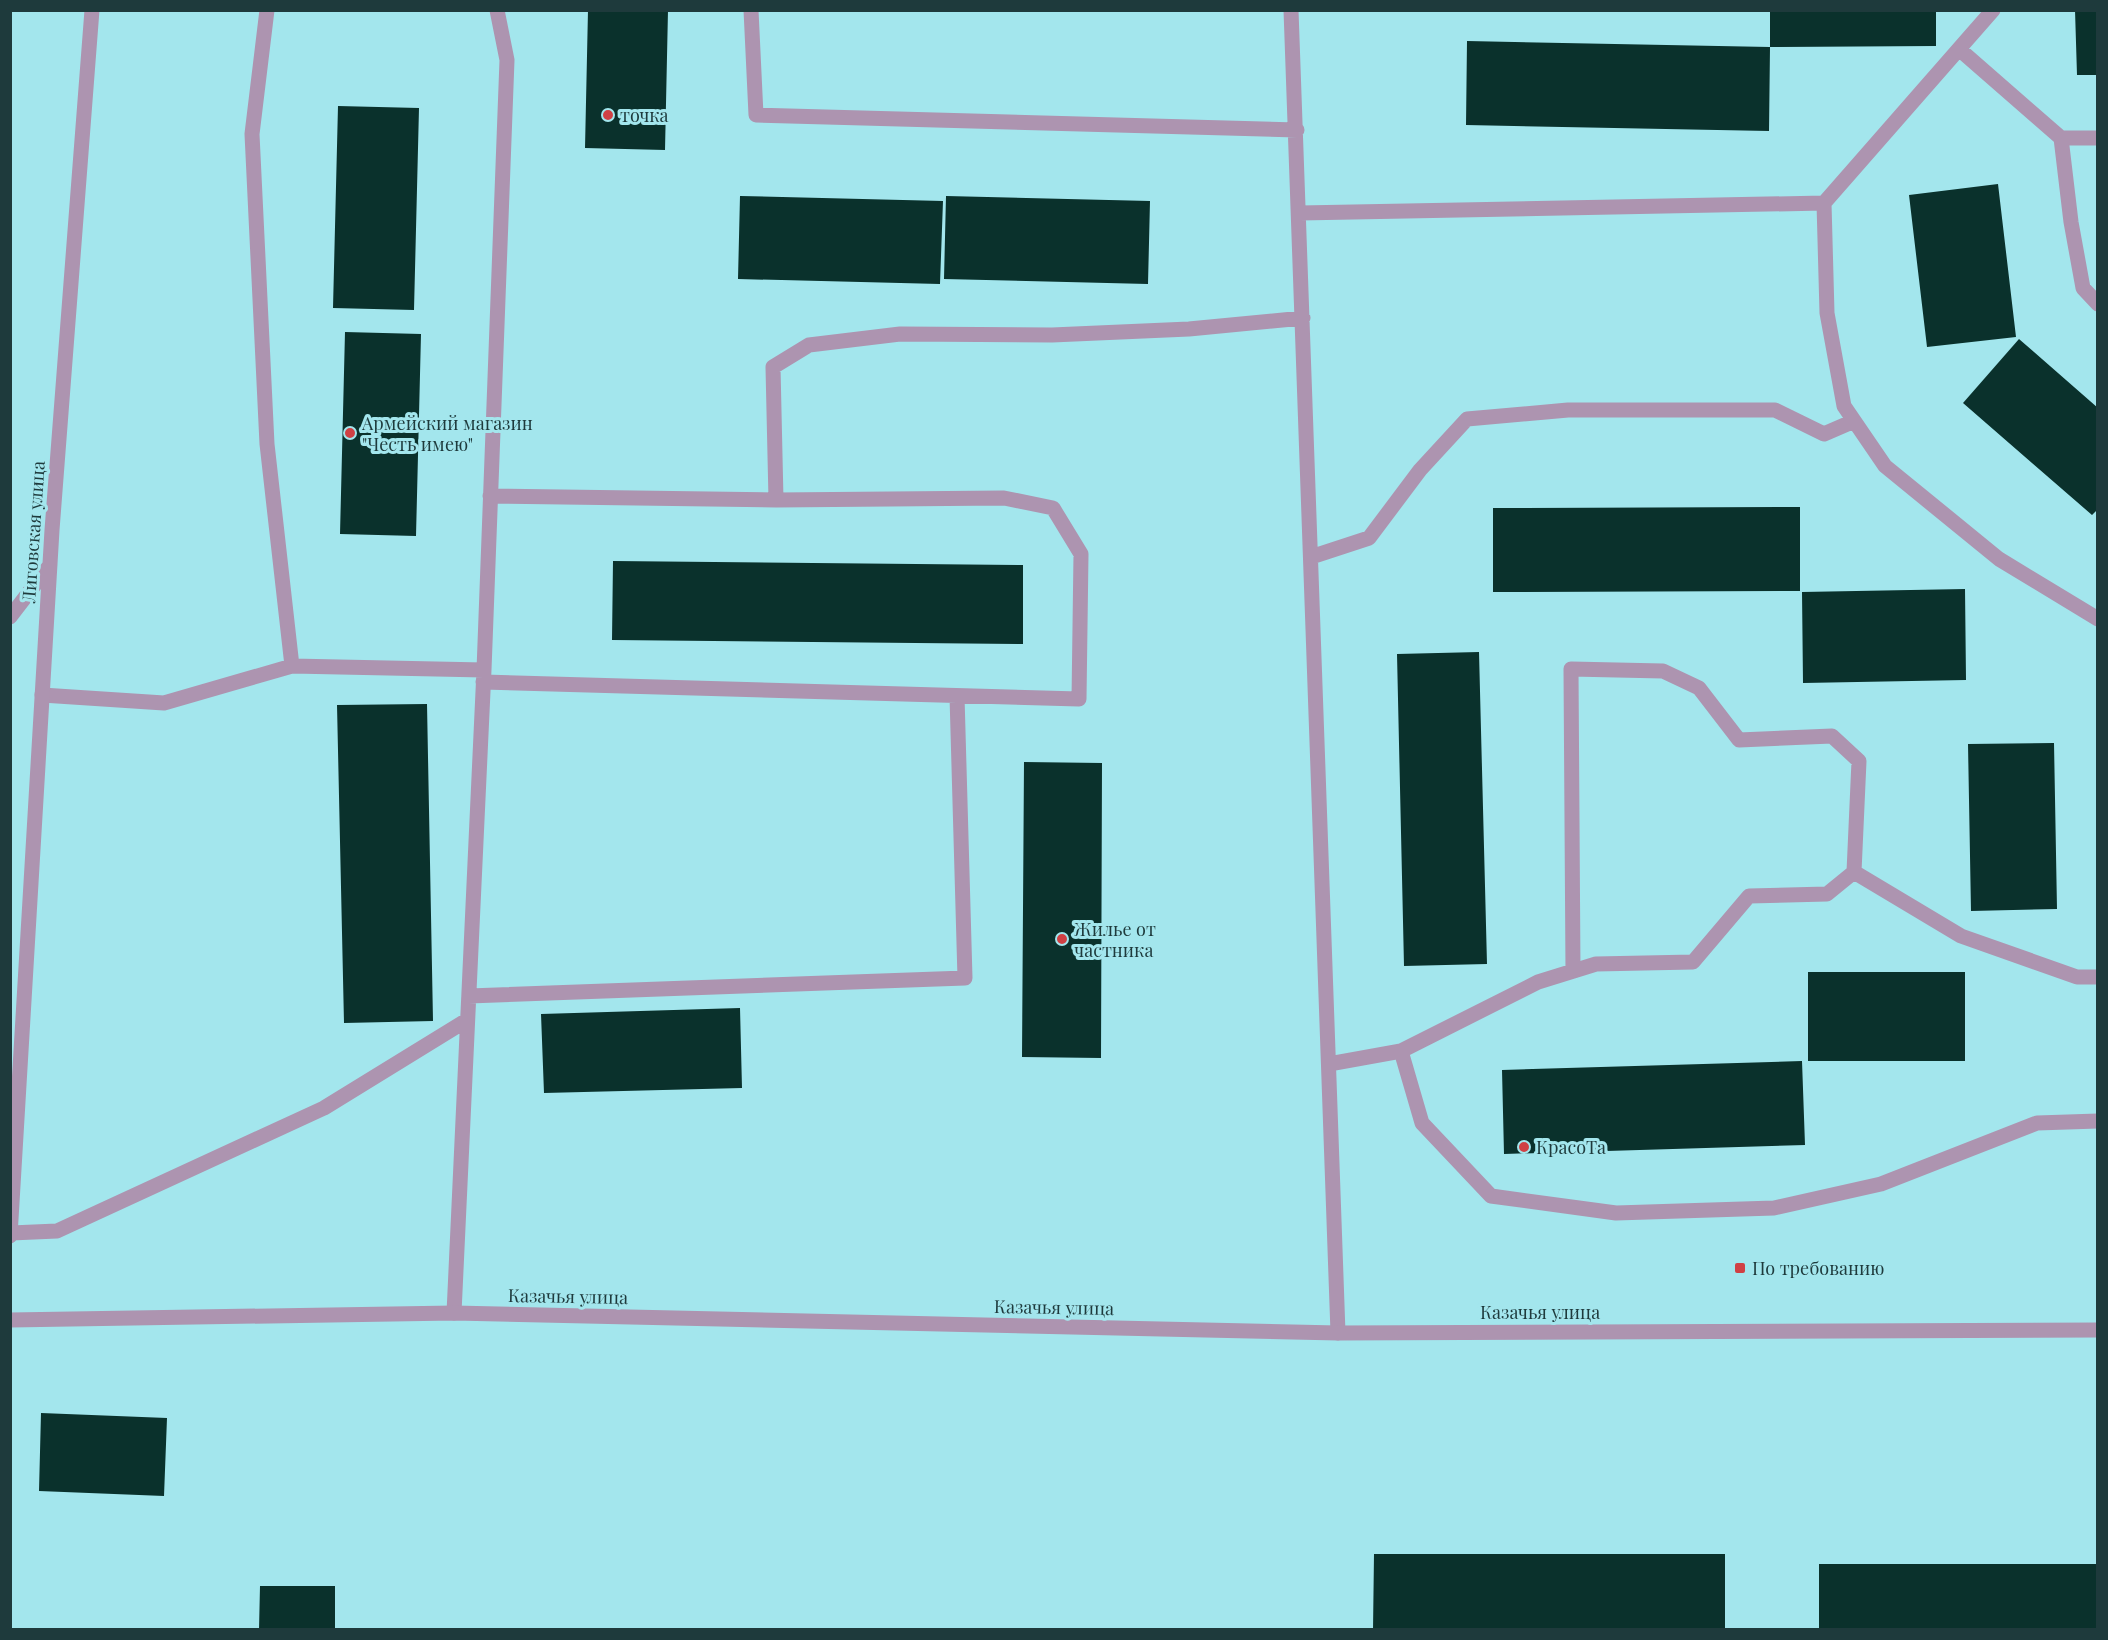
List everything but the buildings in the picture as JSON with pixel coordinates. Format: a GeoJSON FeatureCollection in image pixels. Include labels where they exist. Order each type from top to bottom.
{"type":"FeatureCollection","features":[{"type":"Feature","properties":{"kind":"street","name":"Лиговская улица"},"geometry":{"type":"LineString","coordinates":[[11,1234],[50,565],[92,10]]}},
{"type":"Feature","properties":{"kind":"street"},"geometry":{"type":"LineString","coordinates":[[267,10],[252,134],[267,444],[292,666]]}},
{"type":"Feature","properties":{"kind":"street"},"geometry":{"type":"LineString","coordinates":[[454,1313],[483,676],[507,60],[497,10]]}},
{"type":"Feature","properties":{"kind":"street"},"geometry":{"type":"LineString","coordinates":[[751,10],[756,115],[1297,130]]}},
{"type":"Feature","properties":{"kind":"street"},"geometry":{"type":"LineString","coordinates":[[1291,10],[1338,1333]]}},
{"type":"Feature","properties":{"kind":"street"},"geometry":{"type":"LineString","coordinates":[[1993,10],[1824,203],[1827,313],[1844,406],[1885,466],[1999,559],[2097,619]]}},
{"type":"Feature","properties":{"kind":"street"},"geometry":{"type":"LineString","coordinates":[[1959,49],[2061,138],[2097,138]]}},
{"type":"Feature","properties":{"kind":"street"},"geometry":{"type":"LineString","coordinates":[[2061,138],[2071,222],[2083,288],[2097,304]]}},
{"type":"Feature","properties":{"kind":"street"},"geometry":{"type":"LineString","coordinates":[[1299,213],[1824,203]]}},
{"type":"Feature","properties":{"kind":"street"},"geometry":{"type":"LineString","coordinates":[[776,500],[773,366],[809,345],[900,334],[1075,334],[1189,329],[1303,318]]}},
{"type":"Feature","properties":{"kind":"street"},"geometry":{"type":"LineString","coordinates":[[1311,557],[1369,538],[1420,470],[1467,419],[1568,410],[1775,410],[1824,434],[1854,421]]}},
{"type":"Feature","properties":{"kind":"street"},"geometry":{"type":"LineString","coordinates":[[42,694],[164,704],[292,666],[957,696],[1079,699],[1080,554],[1053,508],[1004,498],[776,500],[490,495]]}},
{"type":"Feature","properties":{"kind":"street"},"geometry":{"type":"LineString","coordinates":[[10,617],[50,565]]}},
{"type":"Feature","properties":{"kind":"street"},"geometry":{"type":"LineString","coordinates":[[1329,1064],[1401,1051],[1538,982],[1596,964],[1693,962],[1749,896],[1827,894],[1854,872],[1859,761],[1832,736],[1739,740],[1699,688],[1663,671],[1571,669],[1573,971]]}},
{"type":"Feature","properties":{"kind":"street"},"geometry":{"type":"LineString","coordinates":[[469,996],[965,978],[957,696]]}},
{"type":"Feature","properties":{"kind":"street"},"geometry":{"type":"LineString","coordinates":[[1854,872],[1961,936],[2077,977],[2097,977]]}},
{"type":"Feature","properties":{"kind":"street"},"geometry":{"type":"LineString","coordinates":[[11,1234],[57,1231],[324,1108],[467,1020]]}},
{"type":"Feature","properties":{"kind":"street"},"geometry":{"type":"LineString","coordinates":[[1401,1051],[1422,1123],[1491,1196],[1616,1213],[1774,1208],[1881,1184],[2037,1124],[2097,1121]]}},
{"type":"Feature","properties":{"kind":"street","name":"Казачья улица"},"geometry":{"type":"LineString","coordinates":[[10,1320],[454,1313],[1338,1333],[2097,1330]]}},
{"type":"Feature","properties":{"kind":"place","name":"точка"},"geometry":{"type":"Point","coordinates":[608,115]}},
{"type":"Feature","properties":{"kind":"place","name":"Армейский магазин \"Честь имею\""},"geometry":{"type":"Point","coordinates":[350,433]}},
{"type":"Feature","properties":{"kind":"place","name":"Жилье от частника"},"geometry":{"type":"Point","coordinates":[1062,939]}},
{"type":"Feature","properties":{"kind":"place","name":"КрасоТа"},"geometry":{"type":"Point","coordinates":[1524,1147]}},
{"type":"Feature","properties":{"kind":"place","name":"По требованию"},"geometry":{"type":"Point","coordinates":[1740,1268]}}]}
